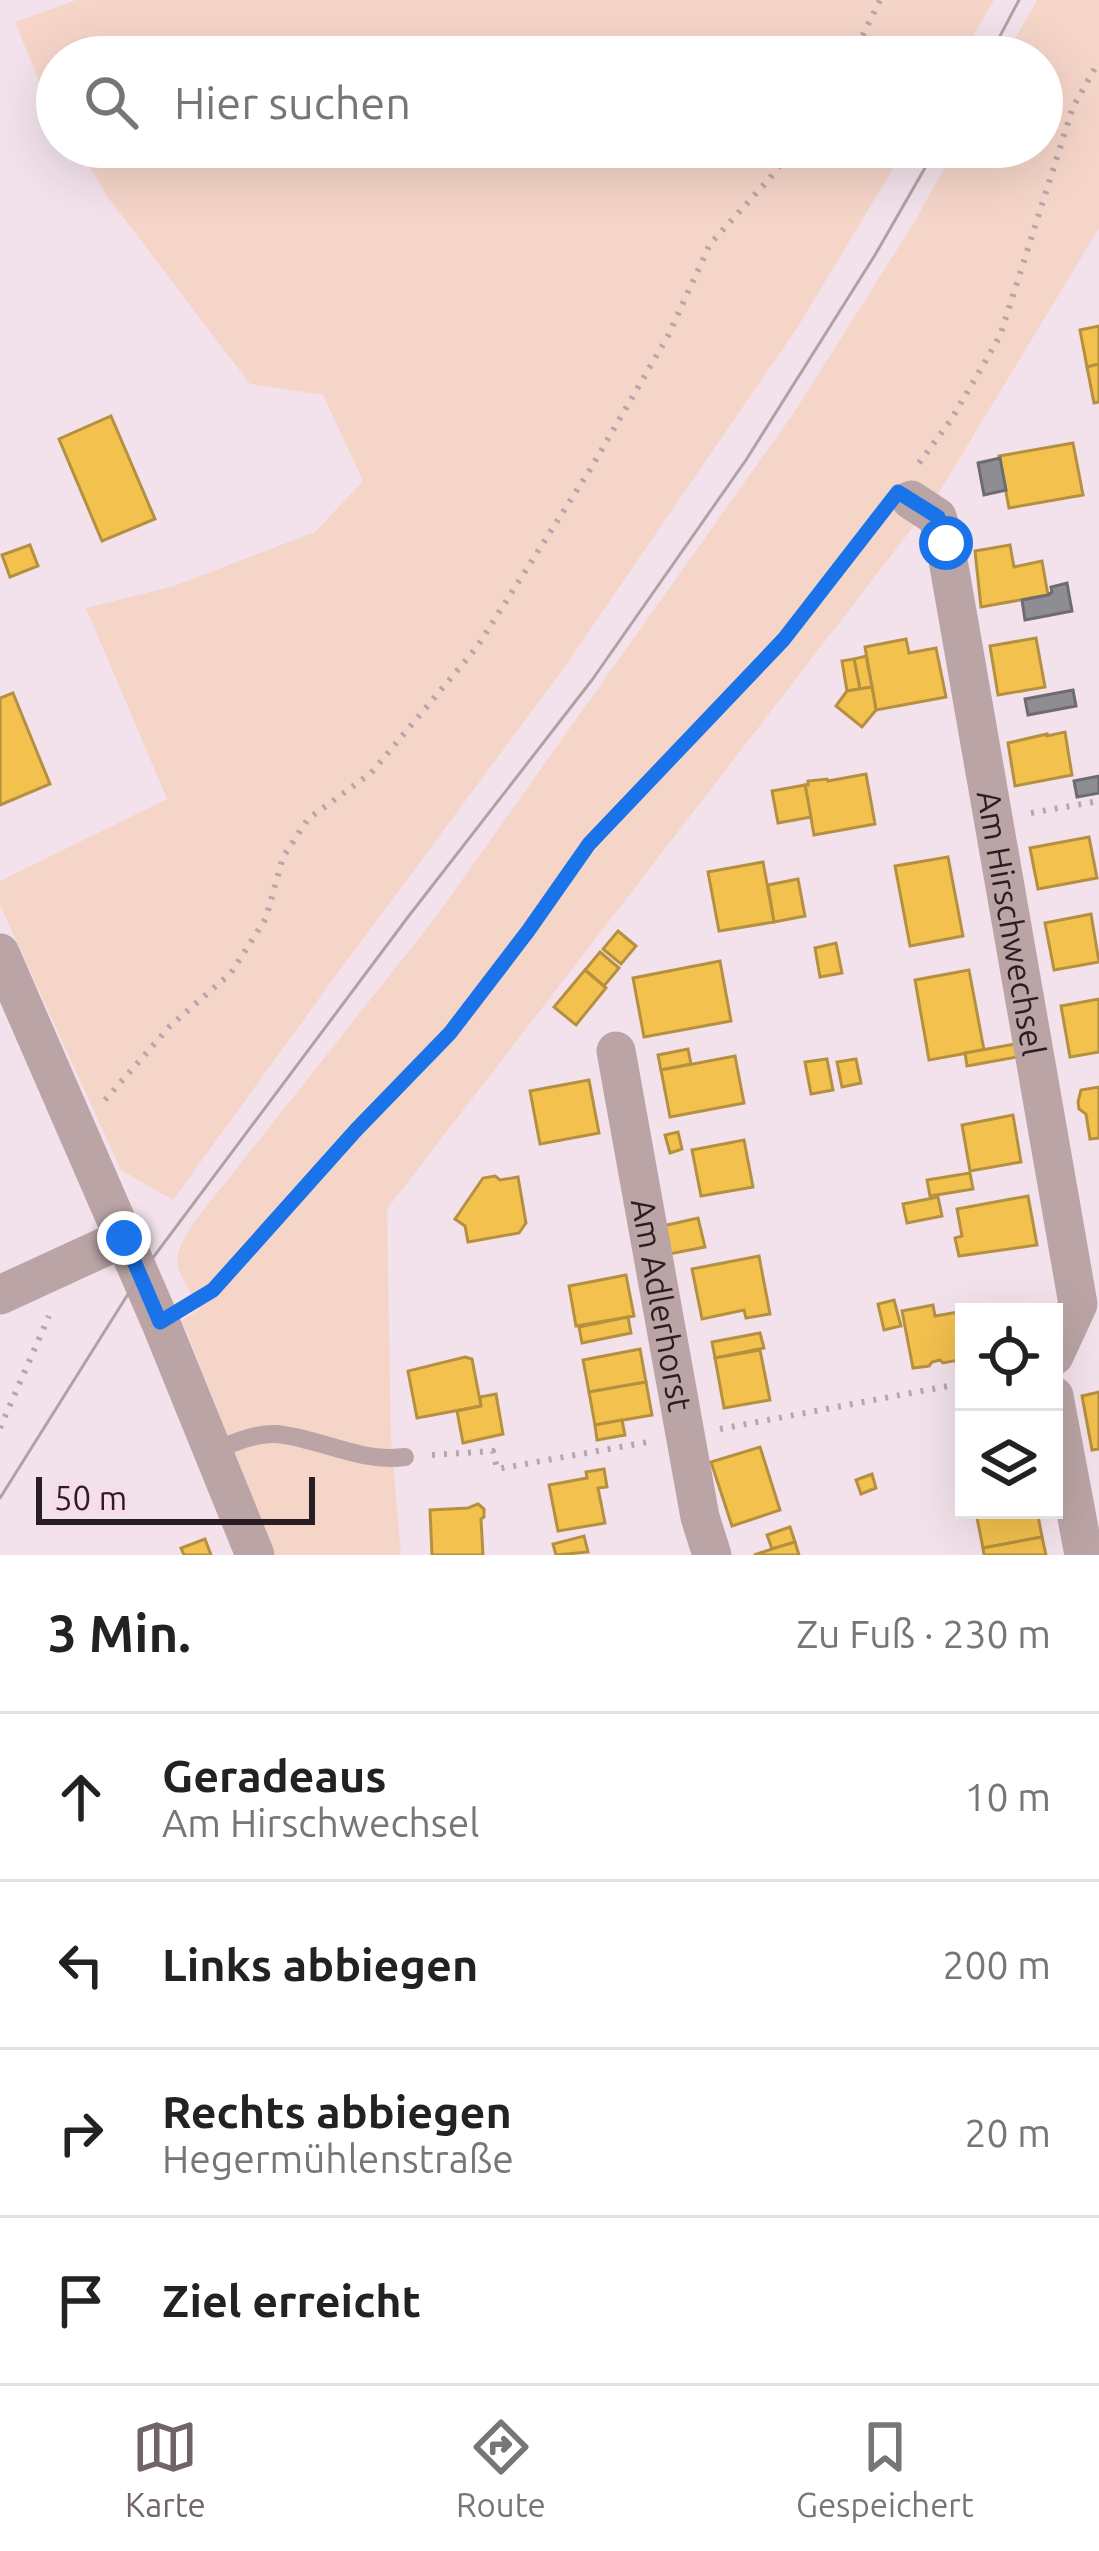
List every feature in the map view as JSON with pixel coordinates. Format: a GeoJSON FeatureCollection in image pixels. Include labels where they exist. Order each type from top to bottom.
{"type":"FeatureCollection","features":[{"type":"Feature","properties":{"kind":"street","name":"Am Hirschwechsel"},"geometry":{"type":"LineString","coordinates":[[904,496],[938,517],[946,543],[1078,1304],[1063,1336]]}},
{"type":"Feature","properties":{"kind":"street"},"geometry":{"type":"LineString","coordinates":[[0,952],[255,1555]]}},
{"type":"Feature","properties":{"kind":"street","name":"Am Adlerhorst"},"geometry":{"type":"LineString","coordinates":[[616,1051],[700,1516],[712,1555]]}},
{"type":"Feature","properties":{"kind":"street"},"geometry":{"type":"LineString","coordinates":[[0,1295],[124,1238]]}},
{"type":"Feature","properties":{"kind":"street"},"geometry":{"type":"LineString","coordinates":[[1057,1411],[1084,1555]]}},
{"type":"Feature","properties":{"kind":"lane"},"geometry":{"type":"LineString","coordinates":[[212,1451],[249,1437],[274,1434],[381,1460],[405,1457]]}},
{"type":"Feature","properties":{"kind":"path"},"geometry":{"type":"LineString","coordinates":[[862,36],[880,0]]}},
{"type":"Feature","properties":{"kind":"path"},"geometry":{"type":"LineString","coordinates":[[1063,138],[1073,107],[1099,61]]}},
{"type":"Feature","properties":{"kind":"path"},"geometry":{"type":"LineString","coordinates":[[77,1131],[170,1026],[231,973],[266,918],[283,857],[308,819],[371,772],[477,647],[657,355],[710,244],[777,168]]}},
{"type":"Feature","properties":{"kind":"path"},"geometry":{"type":"LineString","coordinates":[[160,1322],[213,1290],[450,1033],[589,844],[784,639],[904,496],[1000,336],[1054,168]]}},
{"type":"Feature","properties":{"kind":"path"},"geometry":{"type":"LineString","coordinates":[[992,820],[1099,801]]}},
{"type":"Feature","properties":{"kind":"path"},"geometry":{"type":"LineString","coordinates":[[0,1428],[70,1262]]}},
{"type":"Feature","properties":{"kind":"shaded area"},"geometry":{"type":"Polygon","coordinates":[[[76,0],[994,0],[973,36],[36,36],[36,74],[15,22],[76,0]]]}},
{"type":"Feature","properties":{"kind":"shaded area"},"geometry":{"type":"Polygon","coordinates":[[[1037,0],[1099,0],[1099,228],[937,496],[387,1209],[391,1438],[401,1555],[275,1555],[182,1320],[200,1309],[180,1274],[180,1248],[195,1221],[435,918],[793,414],[944,168],[1063,168],[1063,36],[1017,36],[1037,0]]]}},
{"type":"Feature","properties":{"kind":"shaded area"},"geometry":{"type":"Polygon","coordinates":[[[90,168],[893,168],[797,328],[561,672],[173,1200],[121,1170],[0,905],[0,881],[167,799],[86,608],[174,586],[315,532],[363,481],[323,395],[250,384],[90,168]]]}},
{"type":"Feature","properties":{"kind":"building: Wohnen"},"geometry":{"type":"Polygon","coordinates":[[[1099,326],[1099,364],[1087,367],[1080,330],[1099,326]]]}},
{"type":"Feature","properties":{"kind":"building: Wohnen"},"geometry":{"type":"Polygon","coordinates":[[[1099,364],[1099,402],[1094,403],[1087,367],[1099,364]]]}},
{"type":"Feature","properties":{"kind":"building: Wohnen"},"geometry":{"type":"Polygon","coordinates":[[[111,416],[155,519],[102,541],[59,439],[111,416]]]}},
{"type":"Feature","properties":{"kind":"building: Wohnen"},"geometry":{"type":"Polygon","coordinates":[[[1073,443],[1083,495],[1009,508],[999,456],[1073,443]]]}},
{"type":"Feature","properties":{"kind":"building: Wohnen"},"geometry":{"type":"Polygon","coordinates":[[[30,545],[38,566],[10,577],[2,555],[30,545]]]}},
{"type":"Feature","properties":{"kind":"building: Wohnen"},"geometry":{"type":"Polygon","coordinates":[[[1010,545],[1014,567],[1042,561],[1048,595],[981,607],[975,551],[1010,545]]]}},
{"type":"Feature","properties":{"kind":"building: Wohnen"},"geometry":{"type":"Polygon","coordinates":[[[1036,638],[1045,687],[998,695],[990,646],[1036,638]]]}},
{"type":"Feature","properties":{"kind":"building: Wohnen"},"geometry":{"type":"Polygon","coordinates":[[[906,639],[909,653],[936,648],[946,697],[876,710],[865,647],[906,639]]]}},
{"type":"Feature","properties":{"kind":"building: Wohnen"},"geometry":{"type":"Polygon","coordinates":[[[866,656],[872,687],[860,689],[854,659],[866,656]]]}},
{"type":"Feature","properties":{"kind":"building: Wohnen"},"geometry":{"type":"Polygon","coordinates":[[[854,659],[860,689],[847,691],[842,661],[854,659]]]}},
{"type":"Feature","properties":{"kind":"building: Wohnen"},"geometry":{"type":"Polygon","coordinates":[[[872,687],[876,710],[862,727],[836,706],[847,691],[872,687]]]}},
{"type":"Feature","properties":{"kind":"building: Wohnen"},"geometry":{"type":"Polygon","coordinates":[[[13,693],[50,784],[0,805],[0,698],[13,693]]]}},
{"type":"Feature","properties":{"kind":"building: Wohnen"},"geometry":{"type":"Polygon","coordinates":[[[1065,732],[1072,775],[1015,786],[1008,743],[1065,732]]]}},
{"type":"Feature","properties":{"kind":"building: Wohnen"},"geometry":{"type":"Polygon","coordinates":[[[866,774],[875,824],[814,835],[808,781],[866,774]]]}},
{"type":"Feature","properties":{"kind":"building: Wohnen"},"geometry":{"type":"Polygon","coordinates":[[[805,785],[811,817],[778,823],[772,791],[805,785]]]}},
{"type":"Feature","properties":{"kind":"building: Wohnen"},"geometry":{"type":"Polygon","coordinates":[[[1089,837],[1097,878],[1038,889],[1030,848],[1089,837]]]}},
{"type":"Feature","properties":{"kind":"building: Wohnen"},"geometry":{"type":"Polygon","coordinates":[[[948,857],[963,936],[910,946],[895,866],[948,857]]]}},
{"type":"Feature","properties":{"kind":"building: Wohnen"},"geometry":{"type":"Polygon","coordinates":[[[763,862],[774,922],[719,931],[708,872],[763,862]]]}},
{"type":"Feature","properties":{"kind":"building: Wohnen"},"geometry":{"type":"Polygon","coordinates":[[[798,879],[805,916],[774,922],[768,885],[798,879]]]}},
{"type":"Feature","properties":{"kind":"building: Wohnen"},"geometry":{"type":"Polygon","coordinates":[[[1091,914],[1099,962],[1054,970],[1045,923],[1091,914]]]}},
{"type":"Feature","properties":{"kind":"building: Wohnen"},"geometry":{"type":"Polygon","coordinates":[[[618,931],[636,946],[621,964],[603,949],[618,931]]]}},
{"type":"Feature","properties":{"kind":"building: Wohnen"},"geometry":{"type":"Polygon","coordinates":[[[836,943],[842,973],[820,977],[815,948],[836,943]]]}},
{"type":"Feature","properties":{"kind":"building: Wohnen"},"geometry":{"type":"Polygon","coordinates":[[[600,952],[619,968],[604,986],[585,970],[600,952]]]}},
{"type":"Feature","properties":{"kind":"building: Wohnen"},"geometry":{"type":"Polygon","coordinates":[[[720,961],[731,1021],[644,1037],[633,978],[720,961]]]}},
{"type":"Feature","properties":{"kind":"building: Wohnen"},"geometry":{"type":"Polygon","coordinates":[[[585,970],[606,988],[576,1025],[554,1007],[585,970]]]}},
{"type":"Feature","properties":{"kind":"building: Wohnen"},"geometry":{"type":"Polygon","coordinates":[[[969,970],[984,1050],[929,1060],[915,980],[969,970]]]}},
{"type":"Feature","properties":{"kind":"building: Wohnen"},"geometry":{"type":"Polygon","coordinates":[[[1099,999],[1099,1052],[1070,1057],[1061,1006],[1099,999]]]}},
{"type":"Feature","properties":{"kind":"building: Wohnen"},"geometry":{"type":"Polygon","coordinates":[[[1015,1044],[1017,1057],[967,1066],[965,1053],[1015,1044]]]}},
{"type":"Feature","properties":{"kind":"building: Wohnen"},"geometry":{"type":"Polygon","coordinates":[[[688,1049],[691,1064],[661,1070],[658,1055],[688,1049]]]}},
{"type":"Feature","properties":{"kind":"building: Wohnen"},"geometry":{"type":"Polygon","coordinates":[[[735,1056],[744,1103],[670,1117],[661,1070],[735,1056]]]}},
{"type":"Feature","properties":{"kind":"building: Wohnen"},"geometry":{"type":"Polygon","coordinates":[[[827,1059],[833,1090],[811,1094],[805,1062],[827,1059]]]}},
{"type":"Feature","properties":{"kind":"building: Wohnen"},"geometry":{"type":"Polygon","coordinates":[[[856,1059],[861,1083],[842,1087],[837,1062],[856,1059]]]}},
{"type":"Feature","properties":{"kind":"building: Wohnen"},"geometry":{"type":"Polygon","coordinates":[[[589,1080],[599,1133],[540,1144],[530,1091],[589,1080]]]}},
{"type":"Feature","properties":{"kind":"building: Wohnen"},"geometry":{"type":"Polygon","coordinates":[[[1099,1087],[1099,1138],[1090,1139],[1086,1114],[1078,1102],[1081,1090],[1099,1087]]]}},
{"type":"Feature","properties":{"kind":"building: Wohnen"},"geometry":{"type":"Polygon","coordinates":[[[1013,1115],[1021,1162],[970,1171],[962,1125],[1013,1115]]]}},
{"type":"Feature","properties":{"kind":"building: Wohnen"},"geometry":{"type":"Polygon","coordinates":[[[678,1132],[682,1149],[670,1153],[665,1135],[678,1132]]]}},
{"type":"Feature","properties":{"kind":"building: Wohnen"},"geometry":{"type":"Polygon","coordinates":[[[744,1140],[753,1187],[701,1196],[692,1150],[744,1140]]]}},
{"type":"Feature","properties":{"kind":"building: Wohnen"},"geometry":{"type":"Polygon","coordinates":[[[970,1173],[973,1189],[930,1196],[927,1180],[970,1173]]]}},
{"type":"Feature","properties":{"kind":"building: Wohnen"},"geometry":{"type":"Polygon","coordinates":[[[518,1177],[526,1223],[519,1233],[468,1242],[465,1226],[455,1219],[483,1178],[500,1180],[518,1177]]]}},
{"type":"Feature","properties":{"kind":"building: Wohnen"},"geometry":{"type":"Polygon","coordinates":[[[1028,1196],[1037,1245],[959,1256],[955,1238],[962,1236],[957,1209],[1028,1196]]]}},
{"type":"Feature","properties":{"kind":"building: Wohnen"},"geometry":{"type":"Polygon","coordinates":[[[938,1197],[942,1216],[907,1223],[903,1204],[938,1197]]]}},
{"type":"Feature","properties":{"kind":"building: Wohnen"},"geometry":{"type":"Polygon","coordinates":[[[698,1218],[705,1247],[669,1254],[663,1226],[698,1218]]]}},
{"type":"Feature","properties":{"kind":"building: Wohnen"},"geometry":{"type":"Polygon","coordinates":[[[759,1256],[770,1314],[746,1318],[744,1310],[702,1319],[692,1269],[759,1256]]]}},
{"type":"Feature","properties":{"kind":"building: Wohnen"},"geometry":{"type":"Polygon","coordinates":[[[626,1275],[634,1316],[576,1326],[569,1286],[626,1275]]]}},
{"type":"Feature","properties":{"kind":"building: Wohnen"},"geometry":{"type":"Polygon","coordinates":[[[894,1300],[901,1326],[884,1330],[878,1304],[894,1300]]]}},
{"type":"Feature","properties":{"kind":"building: Wohnen"},"geometry":{"type":"Polygon","coordinates":[[[933,1305],[935,1316],[955,1313],[955,1361],[913,1368],[902,1311],[933,1305]]]}},
{"type":"Feature","properties":{"kind":"building: Wohnen"},"geometry":{"type":"Polygon","coordinates":[[[628,1317],[631,1333],[582,1343],[579,1327],[628,1317]]]}},
{"type":"Feature","properties":{"kind":"building: Wohnen"},"geometry":{"type":"Polygon","coordinates":[[[760,1333],[764,1348],[715,1358],[712,1342],[760,1333]]]}},
{"type":"Feature","properties":{"kind":"building: Wohnen"},"geometry":{"type":"Polygon","coordinates":[[[640,1349],[646,1382],[589,1392],[583,1360],[640,1349]]]}},
{"type":"Feature","properties":{"kind":"building: Wohnen"},"geometry":{"type":"Polygon","coordinates":[[[760,1350],[770,1400],[724,1408],[715,1358],[760,1350]]]}},
{"type":"Feature","properties":{"kind":"building: Wohnen"},"geometry":{"type":"Polygon","coordinates":[[[472,1359],[481,1406],[417,1418],[408,1371],[472,1359]]]}},
{"type":"Feature","properties":{"kind":"building: Wohnen"},"geometry":{"type":"Polygon","coordinates":[[[646,1382],[652,1415],[595,1425],[589,1392],[646,1382]]]}},
{"type":"Feature","properties":{"kind":"building: Wohnen"},"geometry":{"type":"Polygon","coordinates":[[[1099,1392],[1099,1449],[1092,1450],[1082,1396],[1099,1392]]]}},
{"type":"Feature","properties":{"kind":"building: Wohnen"},"geometry":{"type":"Polygon","coordinates":[[[496,1394],[503,1434],[463,1443],[457,1411],[481,1406],[480,1397],[496,1394]]]}},
{"type":"Feature","properties":{"kind":"building: Wohnen"},"geometry":{"type":"Polygon","coordinates":[[[622,1420],[625,1435],[597,1440],[595,1425],[622,1420]]]}},
{"type":"Feature","properties":{"kind":"building: Wohnen"},"geometry":{"type":"Polygon","coordinates":[[[760,1447],[780,1510],[732,1526],[711,1462],[760,1447]]]}},
{"type":"Feature","properties":{"kind":"building: Wohnen"},"geometry":{"type":"Polygon","coordinates":[[[604,1469],[607,1487],[598,1488],[605,1523],[558,1531],[549,1485],[587,1478],[586,1472],[604,1469]]]}},
{"type":"Feature","properties":{"kind":"building: Wohnen"},"geometry":{"type":"Polygon","coordinates":[[[872,1474],[876,1488],[861,1494],[856,1480],[872,1474]]]}},
{"type":"Feature","properties":{"kind":"building: Wohnen"},"geometry":{"type":"Polygon","coordinates":[[[478,1504],[484,1509],[483,1555],[432,1555],[430,1510],[478,1504]]]}},
{"type":"Feature","properties":{"kind":"building: Wohnen"},"geometry":{"type":"Polygon","coordinates":[[[977,1519],[1039,1519],[1042,1537],[983,1548],[977,1519]]]}},
{"type":"Feature","properties":{"kind":"building: Wohnen"},"geometry":{"type":"Polygon","coordinates":[[[790,1527],[795,1542],[772,1549],[767,1535],[790,1527]]]}},
{"type":"Feature","properties":{"kind":"building: Wohnen"},"geometry":{"type":"Polygon","coordinates":[[[584,1536],[588,1552],[556,1555],[553,1544],[584,1536]]]}},
{"type":"Feature","properties":{"kind":"building: Wohnen"},"geometry":{"type":"Polygon","coordinates":[[[1042,1537],[1046,1555],[984,1555],[983,1548],[1042,1537]]]}},
{"type":"Feature","properties":{"kind":"building: Wohnen"},"geometry":{"type":"Polygon","coordinates":[[[205,1539],[211,1555],[184,1555],[181,1548],[205,1539]]]}},
{"type":"Feature","properties":{"kind":"building: Wohnen"},"geometry":{"type":"Polygon","coordinates":[[[795,1542],[799,1555],[754,1555],[772,1549],[795,1542]]]}},
{"type":"Feature","properties":{"kind":"building: Industrie"},"geometry":{"type":"Polygon","coordinates":[[[1000,458],[1006,490],[984,495],[978,463],[1000,458]]]}},
{"type":"Feature","properties":{"kind":"building: Industrie"},"geometry":{"type":"Polygon","coordinates":[[[1067,583],[1072,611],[1025,620],[1022,600],[1048,595],[1051,587],[1067,583]]]}},
{"type":"Feature","properties":{"kind":"building: Industrie"},"geometry":{"type":"Polygon","coordinates":[[[1073,690],[1076,706],[1028,715],[1025,699],[1073,690]]]}},
{"type":"Feature","properties":{"kind":"building: Industrie"},"geometry":{"type":"Polygon","coordinates":[[[1099,776],[1099,793],[1077,797],[1074,781],[1099,776]]]}},
{"type":"Feature","properties":{"kind":"tram line"},"geometry":{"type":"LineString","coordinates":[[1000,36],[1019,0]]}},
{"type":"Feature","properties":{"kind":"tram line"},"geometry":{"type":"LineString","coordinates":[[0,1498],[140,1275],[592,680],[746,460],[925,168]]}},
{"type":"Feature","properties":{"kind":"route"},"geometry":{"type":"LineString","coordinates":[[124,1238],[160,1322],[213,1290],[450,1033],[589,844],[784,639],[898,492],[938,517],[946,543]]}}]}
